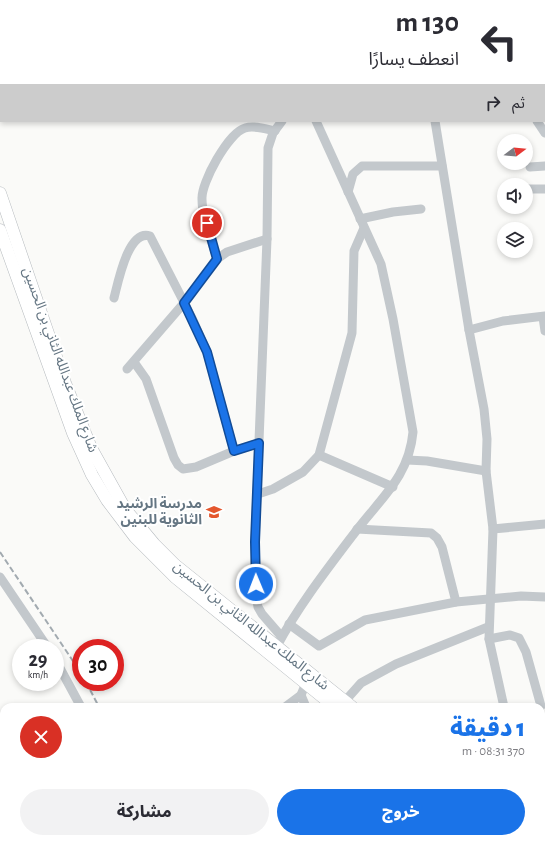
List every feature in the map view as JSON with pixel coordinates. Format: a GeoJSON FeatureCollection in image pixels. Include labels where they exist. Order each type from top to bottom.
{"type":"FeatureCollection","features":[{"type":"Feature","properties":{"kind":"main road","name":"شارع الملك عبدالله الثاني بن الحسين"},"geometry":{"type":"LineString","coordinates":[[0,193],[60,385],[89,469],[107,500],[125,525],[159,563],[175,577],[306,683],[341,703]]}},
{"type":"Feature","properties":{"kind":"main road","name":"شارع الملك عبدالله الثاني بن الحسين"},"geometry":{"type":"LineString","coordinates":[[0,230],[60,385],[101,468],[125,509],[139,527],[175,564],[279,641],[342,703]]}},
{"type":"Feature","properties":{"kind":"street"},"geometry":{"type":"LineString","coordinates":[[281,122],[275,131],[268,148],[258,494],[255,542],[257,602],[262,614],[279,641],[315,585],[357,529],[393,486],[408,460],[413,432],[407,390],[385,281],[375,250],[316,122]]}},
{"type":"Feature","properties":{"kind":"street"},"geometry":{"type":"LineString","coordinates":[[435,122],[469,330],[484,409],[487,439],[486,471],[494,529],[491,600],[488,627],[489,639],[503,703]]}},
{"type":"Feature","properties":{"kind":"street"},"geometry":{"type":"LineString","coordinates":[[538,122],[545,134]]}},
{"type":"Feature","properties":{"kind":"street"},"geometry":{"type":"LineString","coordinates":[[217,259],[203,212],[202,192],[205,185],[230,139],[236,133],[244,128],[254,127],[275,131]]}},
{"type":"Feature","properties":{"kind":"street"},"geometry":{"type":"LineString","coordinates":[[348,192],[353,174],[362,166],[442,166]]}},
{"type":"Feature","properties":{"kind":"street"},"geometry":{"type":"LineString","coordinates":[[533,167],[545,166]]}},
{"type":"Feature","properties":{"kind":"street"},"geometry":{"type":"LineString","coordinates":[[533,189],[545,189]]}},
{"type":"Feature","properties":{"kind":"street"},"geometry":{"type":"LineString","coordinates":[[360,219],[393,212],[421,209]]}},
{"type":"Feature","properties":{"kind":"street"},"geometry":{"type":"LineString","coordinates":[[258,494],[272,489],[303,472],[319,455],[352,333],[354,251],[364,228]]}},
{"type":"Feature","properties":{"kind":"street"},"geometry":{"type":"LineString","coordinates":[[114,298],[124,263],[136,239],[145,235],[150,236],[154,241],[207,352],[234,451]]}},
{"type":"Feature","properties":{"kind":"street"},"geometry":{"type":"LineString","coordinates":[[127,369],[184,303],[217,259],[227,252],[266,239]]}},
{"type":"Feature","properties":{"kind":"street"},"geometry":{"type":"LineString","coordinates":[[469,330],[503,321],[544,317],[545,331]]}},
{"type":"Feature","properties":{"kind":"street"},"geometry":{"type":"LineString","coordinates":[[134,362],[146,380],[168,445],[178,465],[183,469],[189,469],[234,451],[259,443]]}},
{"type":"Feature","properties":{"kind":"street"},"geometry":{"type":"LineString","coordinates":[[319,455],[393,486]]}},
{"type":"Feature","properties":{"kind":"street"},"geometry":{"type":"LineString","coordinates":[[408,460],[427,461],[486,471]]}},
{"type":"Feature","properties":{"kind":"street"},"geometry":{"type":"LineString","coordinates":[[494,529],[545,524]]}},
{"type":"Feature","properties":{"kind":"street"},"geometry":{"type":"LineString","coordinates":[[357,529],[431,533],[437,538],[442,546],[456,602]]}},
{"type":"Feature","properties":{"kind":"street"},"geometry":{"type":"LineString","coordinates":[[0,577],[42,639]]}},
{"type":"Feature","properties":{"kind":"street"},"geometry":{"type":"LineString","coordinates":[[289,624],[319,646],[365,620],[456,602],[491,600],[521,596],[545,596]]}},
{"type":"Feature","properties":{"kind":"street"},"geometry":{"type":"LineString","coordinates":[[346,703],[361,683],[396,664],[488,627]]}},
{"type":"Feature","properties":{"kind":"street"},"geometry":{"type":"LineString","coordinates":[[489,639],[510,635],[519,638],[526,652],[540,703]]}},
{"type":"Feature","properties":{"kind":"street"},"geometry":{"type":"LineString","coordinates":[[64,676],[79,703]]}},
{"type":"Feature","properties":{"kind":"street"},"geometry":{"type":"LineString","coordinates":[[290,703],[300,695],[306,683]]}},
{"type":"Feature","properties":{"kind":"street"},"geometry":{"type":"LineString","coordinates":[[300,695],[304,703]]}},
{"type":"Feature","properties":{"kind":"railway"},"geometry":{"type":"LineString","coordinates":[[0,552],[72,660]]}},
{"type":"Feature","properties":{"kind":"railway"},"geometry":{"type":"LineString","coordinates":[[91,691],[97,703]]}},
{"type":"Feature","properties":{"kind":"place","name":"مدرسة الرشيد الثانوية للبنين"},"geometry":{"type":"Point","coordinates":[214,512]}},
{"type":"Feature","properties":{"kind":"route"},"geometry":{"type":"LineString","coordinates":[[207,223],[217,259],[184,303],[200,334],[207,352],[234,451],[259,443],[255,542],[256,584]]}}]}
